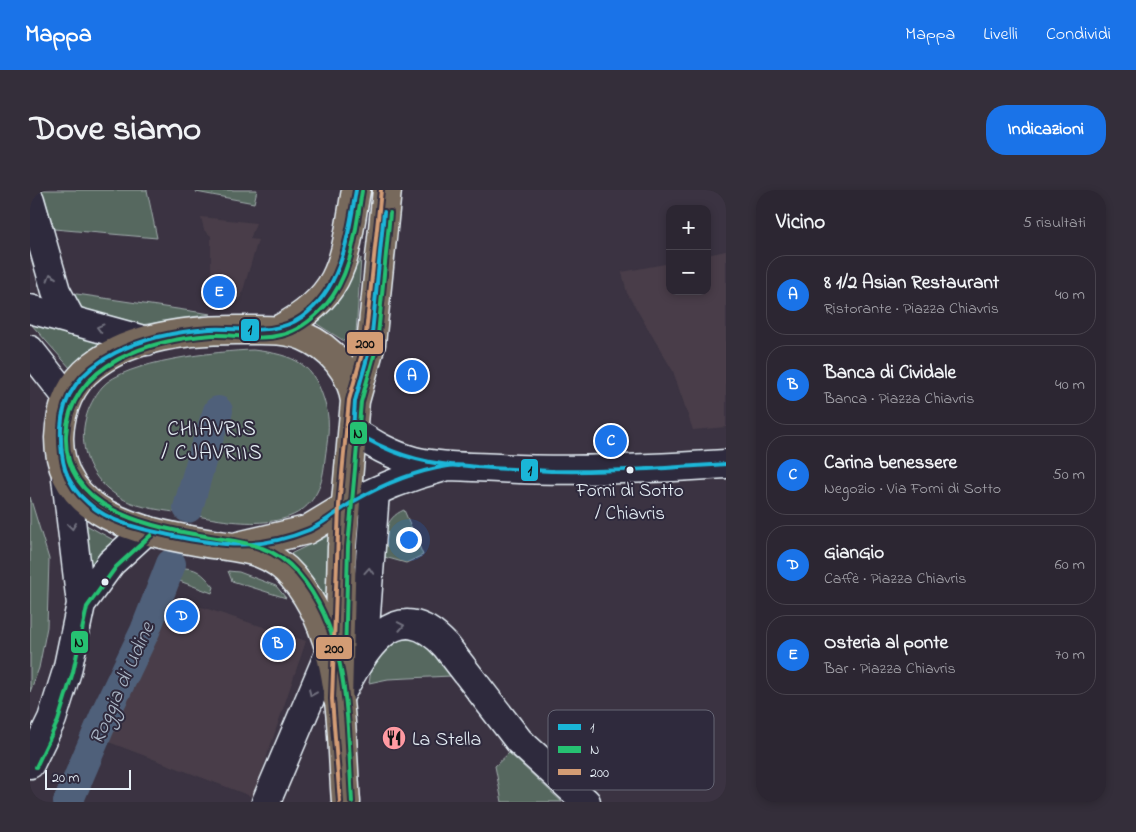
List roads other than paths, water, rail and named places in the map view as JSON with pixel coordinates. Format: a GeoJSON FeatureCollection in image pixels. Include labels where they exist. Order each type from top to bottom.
{"type":"FeatureCollection","features":[{"type":"Feature","properties":{"kind":"main road"},"geometry":{"type":"LineString","coordinates":[[278,330],[301,318],[321,301],[335,282],[343,261],[356,190]]}},
{"type":"Feature","properties":{"kind":"main road"},"geometry":{"type":"LineString","coordinates":[[338,699],[345,507],[354,431],[355,401],[371,344],[387,190]]}},
{"type":"Feature","properties":{"kind":"main road"},"geometry":{"type":"LineString","coordinates":[[346,802],[338,699],[331,648],[319,615],[291,575],[266,556],[238,546],[201,542],[148,530],[116,520],[90,505],[66,478],[61,460],[60,438],[63,408],[67,397],[93,366],[117,352],[147,341],[188,331],[214,329],[278,330],[303,337],[337,360],[350,379],[355,401]]}},
{"type":"Feature","properties":{"kind":"main road"},"geometry":{"type":"LineString","coordinates":[[238,546],[307,530],[345,507]]}},
{"type":"Feature","properties":{"kind":"street"},"geometry":{"type":"LineString","coordinates":[[30,200],[56,291],[72,321]]}},
{"type":"Feature","properties":{"kind":"street"},"geometry":{"type":"LineString","coordinates":[[30,309],[147,341]]}},
{"type":"Feature","properties":{"kind":"street"},"geometry":{"type":"LineString","coordinates":[[30,350],[67,397]]}},
{"type":"Feature","properties":{"kind":"street"},"geometry":{"type":"LineString","coordinates":[[354,431],[376,446],[398,456],[416,462],[449,465],[594,471],[726,464]]}},
{"type":"Feature","properties":{"kind":"street"},"geometry":{"type":"LineString","coordinates":[[345,507],[416,474],[449,465]]}},
{"type":"Feature","properties":{"kind":"street"},"geometry":{"type":"LineString","coordinates":[[30,764],[52,719],[66,671],[81,604],[66,478]]}},
{"type":"Feature","properties":{"kind":"street"},"geometry":{"type":"LineString","coordinates":[[363,655],[375,492]]}},
{"type":"Feature","properties":{"kind":"street"},"geometry":{"type":"LineString","coordinates":[[81,604],[112,563],[148,530]]}},
{"type":"Feature","properties":{"kind":"street"},"geometry":{"type":"LineString","coordinates":[[338,699],[373,641],[389,629],[407,623],[429,630],[446,646],[519,741],[548,767]]}},
{"type":"Feature","properties":{"kind":"street"},"geometry":{"type":"LineString","coordinates":[[266,802],[331,648]]}},
{"type":"Feature","properties":{"kind":"street"},"geometry":{"type":"LineString","coordinates":[[573,790],[586,802]]}},
{"type":"Feature","properties":{"kind":"waterway","name":"Roggia di Udine"},"geometry":{"type":"LineString","coordinates":[[188,508],[204,451],[218,411]]}},
{"type":"Feature","properties":{"kind":"waterway","name":"Roggia di Udine"},"geometry":{"type":"LineString","coordinates":[[68,802],[108,708],[145,631],[171,564]]}},
{"type":"Feature","properties":{"kind":"place","name":"Osteria al ponte"},"geometry":{"type":"Point","coordinates":[219,292]}},
{"type":"Feature","properties":{"kind":"place","name":"8 1/2 Asian Restaurant"},"geometry":{"type":"Point","coordinates":[412,376]}},
{"type":"Feature","properties":{"kind":"place","name":"Carina benessere"},"geometry":{"type":"Point","coordinates":[611,441]}},
{"type":"Feature","properties":{"kind":"place","name":"Forni di Sotto / Chiavris"},"geometry":{"type":"Point","coordinates":[630,470]}},
{"type":"Feature","properties":{"kind":"place","name":"GianGio"},"geometry":{"type":"Point","coordinates":[182,616]}},
{"type":"Feature","properties":{"kind":"place","name":"Banca di Cividale"},"geometry":{"type":"Point","coordinates":[278,644]}},
{"type":"Feature","properties":{"kind":"place","name":"La Stella"},"geometry":{"type":"Point","coordinates":[394,738]}},
{"type":"Feature","properties":{"kind":"district","name":"CHIAVRIS / CJAVRIIS"},"geometry":{"type":"Point","coordinates":[212,440]}}]}
